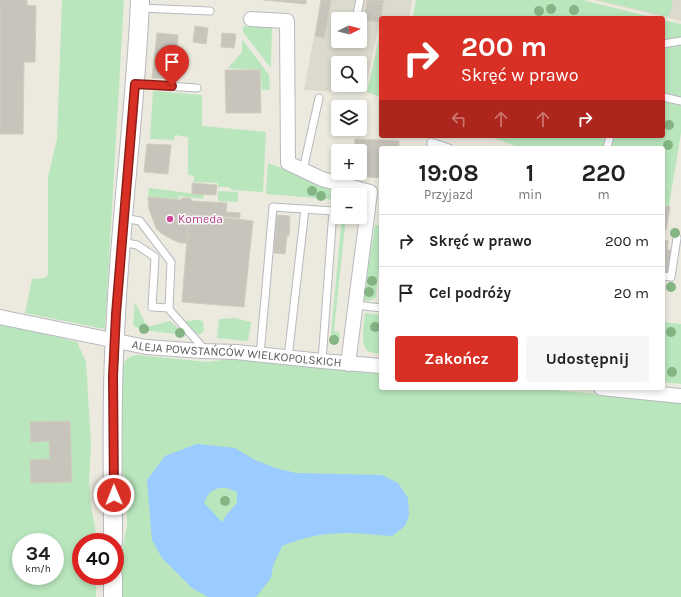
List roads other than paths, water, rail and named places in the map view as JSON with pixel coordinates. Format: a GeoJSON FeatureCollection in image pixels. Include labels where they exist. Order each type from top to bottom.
{"type":"FeatureCollection","features":[{"type":"Feature","properties":{"kind":"street"},"geometry":{"type":"LineString","coordinates":[[113,533],[114,340],[140,4]]}},
{"type":"Feature","properties":{"kind":"street"},"geometry":{"type":"LineString","coordinates":[[251,19],[287,20],[288,163],[322,179],[370,192],[348,364]]}},
{"type":"Feature","properties":{"kind":"street","name":"ALEJA POWSTAŃCÓW WIELKOPOLSKICH"},"geometry":{"type":"LineString","coordinates":[[0,317],[146,346],[207,352],[260,354],[322,362],[379,366]]}},
{"type":"Feature","properties":{"kind":"street"},"geometry":{"type":"LineString","coordinates":[[633,390],[681,396]]}},
{"type":"Feature","properties":{"kind":"street"},"geometry":{"type":"LineString","coordinates":[[114,585],[114,597]]}},
{"type":"Feature","properties":{"kind":"lane"},"geometry":{"type":"LineString","coordinates":[[357,12],[360,0]]}},
{"type":"Feature","properties":{"kind":"lane"},"geometry":{"type":"LineString","coordinates":[[140,4],[210,11]]}},
{"type":"Feature","properties":{"kind":"lane"},"geometry":{"type":"LineString","coordinates":[[665,44],[681,41]]}},
{"type":"Feature","properties":{"kind":"lane"},"geometry":{"type":"LineString","coordinates":[[135,84],[197,88]]}},
{"type":"Feature","properties":{"kind":"lane"},"geometry":{"type":"LineString","coordinates":[[665,97],[681,101]]}},
{"type":"Feature","properties":{"kind":"lane"},"geometry":{"type":"LineString","coordinates":[[303,170],[319,98]]}},
{"type":"Feature","properties":{"kind":"lane"},"geometry":{"type":"LineString","coordinates":[[431,146],[431,142],[443,146]]}},
{"type":"Feature","properties":{"kind":"lane"},"geometry":{"type":"LineString","coordinates":[[260,354],[272,207],[333,212],[322,362]]}},
{"type":"Feature","properties":{"kind":"lane"},"geometry":{"type":"LineString","coordinates":[[288,358],[305,209]]}},
{"type":"Feature","properties":{"kind":"lane"},"geometry":{"type":"LineString","coordinates":[[121,242],[137,245],[155,257],[152,307],[169,308],[171,262],[140,221],[124,218]]}},
{"type":"Feature","properties":{"kind":"lane"},"geometry":{"type":"LineString","coordinates":[[665,276],[671,277],[676,238]]}},
{"type":"Feature","properties":{"kind":"lane"},"geometry":{"type":"LineString","coordinates":[[356,306],[379,308]]}},
{"type":"Feature","properties":{"kind":"lane"},"geometry":{"type":"LineString","coordinates":[[166,307],[207,352]]}},
{"type":"Feature","properties":{"kind":"water"},"geometry":{"type":"Polygon","coordinates":[[[197,444],[235,448],[253,459],[275,468],[296,473],[382,475],[398,483],[408,498],[409,515],[405,526],[392,536],[362,533],[323,534],[282,546],[273,566],[271,578],[256,597],[208,597],[192,588],[162,558],[152,540],[147,480],[165,456],[197,444]],[[219,488],[211,492],[207,496],[204,504],[223,522],[227,514],[237,503],[237,492],[227,488],[219,488]]]}},
{"type":"Feature","properties":{"kind":"place","name":"Komeda"},"geometry":{"type":"Point","coordinates":[170,219]}}]}
